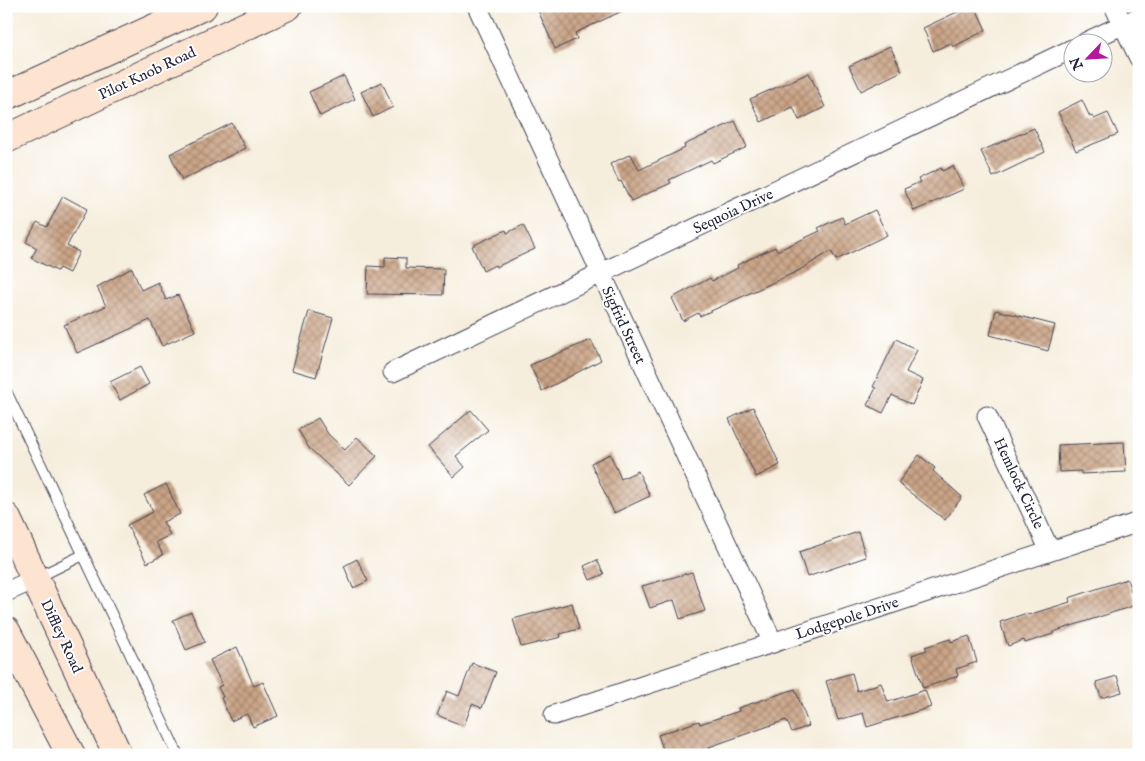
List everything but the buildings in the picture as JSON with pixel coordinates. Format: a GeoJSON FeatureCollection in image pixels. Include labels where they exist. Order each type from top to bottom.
{"type":"FeatureCollection","features":[{"type":"Feature","properties":{"kind":"main road","name":"Pilot Knob Road"},"geometry":{"type":"LineString","coordinates":[[6,139],[288,6]]}},
{"type":"Feature","properties":{"kind":"main road"},"geometry":{"type":"LineString","coordinates":[[6,96],[198,7]]}},
{"type":"Feature","properties":{"kind":"main road","name":"Diffley Road"},"geometry":{"type":"LineString","coordinates":[[6,517],[118,755]]}},
{"type":"Feature","properties":{"kind":"main road"},"geometry":{"type":"LineString","coordinates":[[6,631],[71,755]]}},
{"type":"Feature","properties":{"kind":"street","name":"Sigfrid Street"},"geometry":{"type":"LineString","coordinates":[[476,6],[774,643]]}},
{"type":"Feature","properties":{"kind":"street"},"geometry":{"type":"LineString","coordinates":[[1114,6],[1131,21],[1139,58]]}},
{"type":"Feature","properties":{"kind":"street"},"geometry":{"type":"LineString","coordinates":[[1107,32],[1131,21]]}},
{"type":"Feature","properties":{"kind":"street","name":"Sequoia Drive"},"geometry":{"type":"LineString","coordinates":[[393,372],[1062,54]]}},
{"type":"Feature","properties":{"kind":"street","name":"Hemlock Circle"},"geometry":{"type":"LineString","coordinates":[[987,416],[1050,551]]}},
{"type":"Feature","properties":{"kind":"street","name":"Lodgepole Drive"},"geometry":{"type":"LineString","coordinates":[[554,715],[1139,522]]}},
{"type":"Feature","properties":{"kind":"street"},"geometry":{"type":"LineString","coordinates":[[6,592],[35,579]]}},
{"type":"Feature","properties":{"kind":"lane"},"geometry":{"type":"LineString","coordinates":[[6,391],[178,755]]}},
{"type":"Feature","properties":{"kind":"lane"},"geometry":{"type":"LineString","coordinates":[[35,579],[83,555]]}}]}
